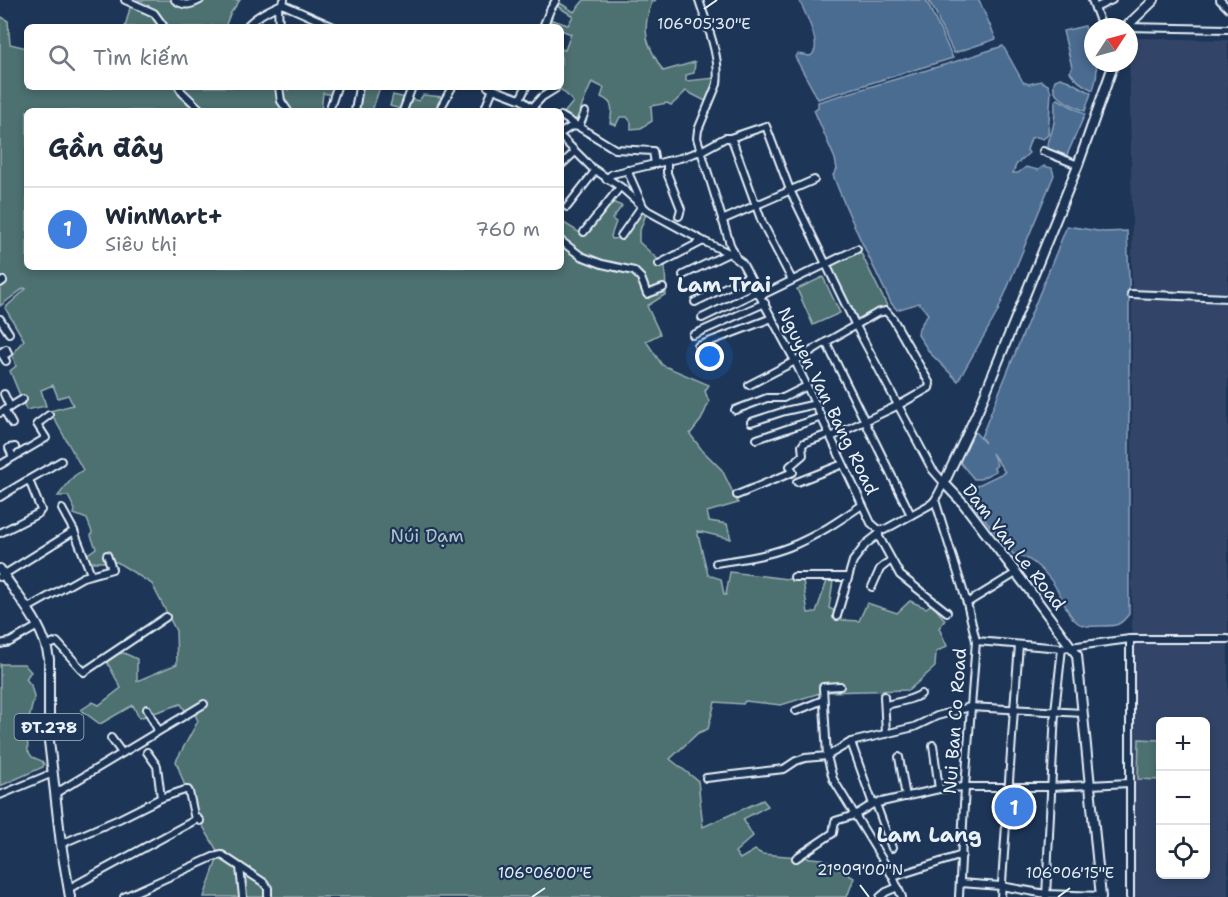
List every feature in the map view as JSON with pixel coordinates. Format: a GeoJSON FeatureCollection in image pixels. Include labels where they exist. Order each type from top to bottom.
{"type":"FeatureCollection","features":[{"type":"Feature","properties":{"kind":"main road"},"geometry":{"type":"LineString","coordinates":[[1135,18],[1154,0]]}},
{"type":"Feature","properties":{"kind":"main road","name":"Dam Van Le Road"},"geometry":{"type":"LineString","coordinates":[[1101,896],[1077,656],[963,503],[944,483],[978,411],[1078,165],[1111,72]]}},
{"type":"Feature","properties":{"kind":"main road","name":"ĐT.278"},"geometry":{"type":"LineString","coordinates":[[1,573],[28,608],[47,646],[49,741],[69,893]]}},
{"type":"Feature","properties":{"kind":"street"},"geometry":{"type":"LineString","coordinates":[[125,0],[145,5],[162,24]]}},
{"type":"Feature","properties":{"kind":"street"},"geometry":{"type":"LineString","coordinates":[[175,0],[183,5],[189,5],[200,0]]}},
{"type":"Feature","properties":{"kind":"street"},"geometry":{"type":"LineString","coordinates":[[544,24],[555,0]]}},
{"type":"Feature","properties":{"kind":"street"},"geometry":{"type":"LineString","coordinates":[[699,0],[715,54],[718,77],[697,138],[736,258]]}},
{"type":"Feature","properties":{"kind":"street"},"geometry":{"type":"LineString","coordinates":[[1092,0],[1099,18]]}},
{"type":"Feature","properties":{"kind":"street"},"geometry":{"type":"LineString","coordinates":[[1095,8],[1112,0]]}},
{"type":"Feature","properties":{"kind":"street"},"geometry":{"type":"LineString","coordinates":[[1220,0],[1228,8]]}},
{"type":"Feature","properties":{"kind":"street"},"geometry":{"type":"LineString","coordinates":[[279,24],[281,4]]}},
{"type":"Feature","properties":{"kind":"street"},"geometry":{"type":"LineString","coordinates":[[249,24],[256,17],[281,4],[327,24]]}},
{"type":"Feature","properties":{"kind":"street"},"geometry":{"type":"LineString","coordinates":[[1138,27],[1228,29]]}},
{"type":"Feature","properties":{"kind":"street"},"geometry":{"type":"LineString","coordinates":[[181,90],[199,108]]}},
{"type":"Feature","properties":{"kind":"street"},"geometry":{"type":"LineString","coordinates":[[279,90],[281,101],[286,108]]}},
{"type":"Feature","properties":{"kind":"street"},"geometry":{"type":"LineString","coordinates":[[330,108],[336,90]]}},
{"type":"Feature","properties":{"kind":"street"},"geometry":{"type":"LineString","coordinates":[[356,108],[358,90]]}},
{"type":"Feature","properties":{"kind":"street"},"geometry":{"type":"LineString","coordinates":[[404,108],[411,90]]}},
{"type":"Feature","properties":{"kind":"street"},"geometry":{"type":"LineString","coordinates":[[441,108],[450,90]]}},
{"type":"Feature","properties":{"kind":"street"},"geometry":{"type":"LineString","coordinates":[[485,108],[489,90]]}},
{"type":"Feature","properties":{"kind":"street"},"geometry":{"type":"LineString","coordinates":[[495,90],[520,99],[530,108]]}},
{"type":"Feature","properties":{"kind":"street"},"geometry":{"type":"LineString","coordinates":[[520,99],[524,90]]}},
{"type":"Feature","properties":{"kind":"street"},"geometry":{"type":"LineString","coordinates":[[534,108],[542,97],[553,90]]}},
{"type":"Feature","properties":{"kind":"street"},"geometry":{"type":"LineString","coordinates":[[579,127],[585,112]]}},
{"type":"Feature","properties":{"kind":"street"},"geometry":{"type":"LineString","coordinates":[[564,118],[615,149],[653,151],[655,164]]}},
{"type":"Feature","properties":{"kind":"street"},"geometry":{"type":"LineString","coordinates":[[564,133],[572,126],[579,127]]}},
{"type":"Feature","properties":{"kind":"street"},"geometry":{"type":"LineString","coordinates":[[606,179],[612,174],[667,161],[701,150],[725,138],[766,126],[790,190],[856,326],[932,469],[944,483],[932,504],[884,530],[866,544],[853,561],[837,616]]}},
{"type":"Feature","properties":{"kind":"street"},"geometry":{"type":"LineString","coordinates":[[730,138],[762,222],[792,280]]}},
{"type":"Feature","properties":{"kind":"street","name":"Nguyen Van Bang Road"},"geometry":{"type":"LineString","coordinates":[[564,139],[595,171],[620,187],[643,207],[729,253],[742,263],[795,361],[871,523],[878,529],[884,530]]}},
{"type":"Feature","properties":{"kind":"street"},"geometry":{"type":"LineString","coordinates":[[1043,151],[1078,165]]}},
{"type":"Feature","properties":{"kind":"street"},"geometry":{"type":"LineString","coordinates":[[564,162],[575,152]]}},
{"type":"Feature","properties":{"kind":"street"},"geometry":{"type":"LineString","coordinates":[[667,161],[667,173],[680,205],[679,216]]}},
{"type":"Feature","properties":{"kind":"street"},"geometry":{"type":"LineString","coordinates":[[621,236],[643,207],[627,170]]}},
{"type":"Feature","properties":{"kind":"street"},"geometry":{"type":"LineString","coordinates":[[567,207],[595,171]]}},
{"type":"Feature","properties":{"kind":"street"},"geometry":{"type":"LineString","coordinates":[[722,220],[814,180]]}},
{"type":"Feature","properties":{"kind":"street"},"geometry":{"type":"LineString","coordinates":[[584,232],[620,187]]}},
{"type":"Feature","properties":{"kind":"street"},"geometry":{"type":"LineString","coordinates":[[659,264],[703,241]]}},
{"type":"Feature","properties":{"kind":"street"},"geometry":{"type":"LineString","coordinates":[[564,243],[581,256],[639,274],[647,294],[663,288]]}},
{"type":"Feature","properties":{"kind":"street"},"geometry":{"type":"LineString","coordinates":[[702,318],[827,265],[857,249]]}},
{"type":"Feature","properties":{"kind":"street"},"geometry":{"type":"LineString","coordinates":[[683,275],[729,253]]}},
{"type":"Feature","properties":{"kind":"street"},"geometry":{"type":"LineString","coordinates":[[695,302],[749,276]]}},
{"type":"Feature","properties":{"kind":"street"},"geometry":{"type":"LineString","coordinates":[[1131,294],[1228,298]]}},
{"type":"Feature","properties":{"kind":"street"},"geometry":{"type":"LineString","coordinates":[[693,335],[765,303]]}},
{"type":"Feature","properties":{"kind":"street"},"geometry":{"type":"LineString","coordinates":[[737,495],[793,472],[790,466],[803,455],[804,443],[830,435],[899,405],[929,388],[930,384],[893,319],[885,311],[749,385]]}},
{"type":"Feature","properties":{"kind":"street"},"geometry":{"type":"LineString","coordinates":[[698,346],[772,318]]}},
{"type":"Feature","properties":{"kind":"street"},"geometry":{"type":"LineString","coordinates":[[0,320],[5,331]]}},
{"type":"Feature","properties":{"kind":"street"},"geometry":{"type":"LineString","coordinates":[[826,342],[911,515]]}},
{"type":"Feature","properties":{"kind":"street"},"geometry":{"type":"LineString","coordinates":[[0,353],[6,349],[8,353],[3,356],[6,361]]}},
{"type":"Feature","properties":{"kind":"street"},"geometry":{"type":"LineString","coordinates":[[735,410],[766,398],[783,398],[807,386]]}},
{"type":"Feature","properties":{"kind":"street"},"geometry":{"type":"LineString","coordinates":[[4,394],[5,410],[12,424]]}},
{"type":"Feature","properties":{"kind":"street"},"geometry":{"type":"LineString","coordinates":[[5,410],[23,399]]}},
{"type":"Feature","properties":{"kind":"street"},"geometry":{"type":"LineString","coordinates":[[751,422],[816,404]]}},
{"type":"Feature","properties":{"kind":"street"},"geometry":{"type":"LineString","coordinates":[[0,465],[46,438],[37,424],[49,415]]}},
{"type":"Feature","properties":{"kind":"street"},"geometry":{"type":"LineString","coordinates":[[757,439],[822,417]]}},
{"type":"Feature","properties":{"kind":"street"},"geometry":{"type":"LineString","coordinates":[[13,457],[9,448],[15,447]]}},
{"type":"Feature","properties":{"kind":"street"},"geometry":{"type":"LineString","coordinates":[[0,497],[61,461]]}},
{"type":"Feature","properties":{"kind":"street"},"geometry":{"type":"LineString","coordinates":[[797,482],[843,464]]}},
{"type":"Feature","properties":{"kind":"street"},"geometry":{"type":"LineString","coordinates":[[0,533],[40,512],[29,480]]}},
{"type":"Feature","properties":{"kind":"street","name":"Nui Ban Co Road"},"geometry":{"type":"LineString","coordinates":[[935,500],[967,603],[976,641],[964,787],[959,897]]}},
{"type":"Feature","properties":{"kind":"street"},"geometry":{"type":"LineString","coordinates":[[716,563],[788,548],[812,537],[862,506]]}},
{"type":"Feature","properties":{"kind":"street"},"geometry":{"type":"LineString","coordinates":[[62,509],[74,531],[91,574]]}},
{"type":"Feature","properties":{"kind":"street"},"geometry":{"type":"LineString","coordinates":[[1,573],[74,531]]}},
{"type":"Feature","properties":{"kind":"street"},"geometry":{"type":"LineString","coordinates":[[878,535],[900,575],[947,612]]}},
{"type":"Feature","properties":{"kind":"street"},"geometry":{"type":"LineString","coordinates":[[28,608],[83,576],[112,569],[107,555]]}},
{"type":"Feature","properties":{"kind":"street"},"geometry":{"type":"LineString","coordinates":[[872,587],[880,569],[891,560]]}},
{"type":"Feature","properties":{"kind":"street"},"geometry":{"type":"LineString","coordinates":[[967,603],[1016,573]]}},
{"type":"Feature","properties":{"kind":"street"},"geometry":{"type":"LineString","coordinates":[[794,578],[848,577]]}},
{"type":"Feature","properties":{"kind":"street"},"geometry":{"type":"LineString","coordinates":[[47,646],[57,642],[84,672],[165,617]]}},
{"type":"Feature","properties":{"kind":"street"},"geometry":{"type":"LineString","coordinates":[[0,644],[10,642],[38,626]]}},
{"type":"Feature","properties":{"kind":"street"},"geometry":{"type":"LineString","coordinates":[[1130,639],[1130,897]]}},
{"type":"Feature","properties":{"kind":"street"},"geometry":{"type":"LineString","coordinates":[[976,641],[1062,648],[1130,639],[1228,639]]}},
{"type":"Feature","properties":{"kind":"street"},"geometry":{"type":"LineString","coordinates":[[1001,897],[1019,645]]}},
{"type":"Feature","properties":{"kind":"street"},"geometry":{"type":"LineString","coordinates":[[1046,895],[1055,711],[1062,648]]}},
{"type":"Feature","properties":{"kind":"street"},"geometry":{"type":"LineString","coordinates":[[840,686],[823,687],[826,756],[833,779],[893,877],[902,897]]}},
{"type":"Feature","properties":{"kind":"street"},"geometry":{"type":"LineString","coordinates":[[885,705],[918,697],[921,694]]}},
{"type":"Feature","properties":{"kind":"street"},"geometry":{"type":"LineString","coordinates":[[884,696],[886,734]]}},
{"type":"Feature","properties":{"kind":"street"},"geometry":{"type":"LineString","coordinates":[[796,711],[823,700]]}},
{"type":"Feature","properties":{"kind":"street"},"geometry":{"type":"LineString","coordinates":[[56,794],[204,704]]}},
{"type":"Feature","properties":{"kind":"street"},"geometry":{"type":"LineString","coordinates":[[706,778],[784,769],[805,758],[826,756],[851,742],[914,727],[970,707],[1083,713]]}},
{"type":"Feature","properties":{"kind":"street"},"geometry":{"type":"LineString","coordinates":[[147,709],[158,730]]}},
{"type":"Feature","properties":{"kind":"street"},"geometry":{"type":"LineString","coordinates":[[111,738],[122,753]]}},
{"type":"Feature","properties":{"kind":"street"},"geometry":{"type":"LineString","coordinates":[[851,742],[892,848]]}},
{"type":"Feature","properties":{"kind":"street"},"geometry":{"type":"LineString","coordinates":[[933,745],[939,789]]}},
{"type":"Feature","properties":{"kind":"street"},"geometry":{"type":"LineString","coordinates":[[147,752],[157,766],[161,798]]}},
{"type":"Feature","properties":{"kind":"street"},"geometry":{"type":"LineString","coordinates":[[899,757],[906,797]]}},
{"type":"Feature","properties":{"kind":"street"},"geometry":{"type":"LineString","coordinates":[[0,795],[53,773]]}},
{"type":"Feature","properties":{"kind":"street"},"geometry":{"type":"LineString","coordinates":[[796,858],[833,833],[836,821],[855,815],[874,804],[939,789],[1129,783]]}},
{"type":"Feature","properties":{"kind":"street"},"geometry":{"type":"LineString","coordinates":[[61,844],[161,798],[185,790],[188,790],[194,815],[198,820],[69,893]]}},
{"type":"Feature","properties":{"kind":"street"},"geometry":{"type":"LineString","coordinates":[[124,897],[219,855],[224,856],[266,885],[268,897]]}},
{"type":"Feature","properties":{"kind":"street"},"geometry":{"type":"LineString","coordinates":[[893,877],[962,855]]}},
{"type":"Feature","properties":{"kind":"street"},"geometry":{"type":"LineString","coordinates":[[240,867],[243,897]]}},
{"type":"Feature","properties":{"kind":"street"},"geometry":{"type":"LineString","coordinates":[[960,883],[1002,886],[1046,895],[1101,896]]}},
{"type":"Feature","properties":{"kind":"street"},"geometry":{"type":"LineString","coordinates":[[880,897],[898,887]]}},
{"type":"Feature","properties":{"kind":"shaded area"},"geometry":{"type":"Polygon","coordinates":[[[799,0],[926,0],[953,58],[818,99],[795,57],[798,54],[810,56],[814,53],[815,47],[811,26],[799,0]]]}},
{"type":"Feature","properties":{"kind":"shaded area"},"geometry":{"type":"Polygon","coordinates":[[[928,0],[979,0],[996,39],[954,53],[928,0]]]}},
{"type":"Feature","properties":{"kind":"shaded area"},"geometry":{"type":"Polygon","coordinates":[[[1084,26],[1084,72],[1096,72],[1093,90],[1080,83],[1070,72],[1072,67],[1063,31],[1084,26]]]}},
{"type":"Feature","properties":{"kind":"shaded area"},"geometry":{"type":"Polygon","coordinates":[[[1138,38],[1228,40],[1228,897],[1129,897],[1132,650],[1132,225],[1130,72],[1138,72],[1138,38]]]}},
{"type":"Feature","properties":{"kind":"shaded area"},"geometry":{"type":"Polygon","coordinates":[[[1003,46],[1023,82],[1029,84],[1041,81],[1048,85],[1051,92],[1048,135],[1043,139],[1031,138],[1027,150],[1029,153],[1016,165],[1013,173],[1018,173],[1026,167],[1038,170],[1044,166],[1052,168],[1054,175],[997,313],[958,381],[930,353],[918,335],[919,328],[928,314],[919,303],[897,310],[891,303],[839,191],[833,175],[837,169],[835,159],[814,110],[818,107],[818,102],[1003,46]]]}},
{"type":"Feature","properties":{"kind":"shaded area"},"geometry":{"type":"Polygon","coordinates":[[[1060,78],[1091,93],[1085,111],[1058,95],[1054,86],[1055,80],[1060,78]]]}},
{"type":"Feature","properties":{"kind":"shaded area"},"geometry":{"type":"Polygon","coordinates":[[[1058,99],[1085,114],[1066,157],[1049,152],[1048,148],[1054,121],[1055,101],[1058,99]]]}},
{"type":"Feature","properties":{"kind":"shaded area"},"geometry":{"type":"Polygon","coordinates":[[[1067,226],[1104,232],[1127,231],[1129,614],[1120,623],[1110,626],[1081,625],[1075,620],[1048,576],[1031,561],[1013,554],[972,504],[974,496],[972,488],[1005,472],[992,453],[997,465],[994,468],[996,471],[980,479],[974,479],[959,461],[971,432],[975,432],[985,443],[981,437],[1067,226]]]}},
{"type":"Feature","properties":{"kind":"green space"},"geometry":{"type":"Polygon","coordinates":[[[132,0],[240,0],[226,24],[126,24],[132,0]]]}},
{"type":"Feature","properties":{"kind":"green space"},"geometry":{"type":"Polygon","coordinates":[[[584,0],[656,0],[652,2],[646,22],[649,46],[663,71],[695,62],[694,73],[686,75],[686,81],[715,78],[707,102],[686,91],[671,105],[667,103],[651,106],[652,121],[641,128],[631,129],[631,122],[627,117],[620,117],[616,125],[610,123],[611,104],[601,97],[604,88],[592,82],[576,120],[564,113],[573,102],[561,90],[564,90],[564,50],[571,34],[564,31],[564,24],[550,24],[552,20],[568,25],[573,16],[557,6],[560,3],[574,12],[584,0]]]}},
{"type":"Feature","properties":{"kind":"green space","name":"Núi Dạm"},"geometry":{"type":"Polygon","coordinates":[[[0,16],[8,21],[10,44],[24,47],[24,90],[333,90],[332,95],[323,93],[321,108],[24,108],[24,270],[564,270],[564,223],[585,236],[612,202],[622,206],[612,219],[616,222],[612,239],[619,238],[641,210],[646,214],[639,233],[639,242],[665,266],[666,294],[647,306],[660,334],[646,341],[662,365],[709,385],[705,391],[709,402],[701,420],[690,434],[722,470],[738,503],[707,512],[709,521],[727,524],[731,539],[697,531],[708,575],[721,579],[724,595],[726,595],[730,572],[803,581],[808,613],[816,612],[827,581],[833,581],[829,608],[835,611],[842,620],[859,621],[867,603],[897,613],[910,601],[926,608],[932,604],[945,620],[939,628],[947,646],[936,652],[935,667],[909,690],[823,692],[781,705],[745,701],[743,704],[715,702],[708,729],[698,733],[670,759],[698,781],[703,827],[763,800],[768,806],[743,819],[753,836],[735,852],[740,859],[755,850],[762,854],[823,859],[854,878],[847,897],[204,897],[219,854],[193,809],[176,761],[198,721],[192,708],[186,712],[181,704],[139,718],[133,705],[100,724],[81,710],[93,702],[99,705],[121,688],[107,662],[117,654],[124,653],[137,659],[137,681],[177,664],[176,631],[152,584],[117,562],[90,562],[85,556],[96,548],[87,519],[74,514],[75,510],[68,496],[58,496],[74,476],[83,470],[50,411],[73,405],[68,395],[58,398],[53,385],[41,390],[46,406],[26,410],[10,371],[16,366],[13,357],[16,349],[24,340],[5,308],[26,289],[24,288],[0,306],[0,16]]]}},
{"type":"Feature","properties":{"kind":"green space"},"geometry":{"type":"Polygon","coordinates":[[[362,90],[379,90],[373,108],[358,108],[362,90]]]}},
{"type":"Feature","properties":{"kind":"green space"},"geometry":{"type":"Polygon","coordinates":[[[393,95],[419,101],[423,95],[443,97],[438,108],[390,106],[393,95]]]}},
{"type":"Feature","properties":{"kind":"green space"},"geometry":{"type":"Polygon","coordinates":[[[860,251],[887,306],[858,320],[831,266],[860,251]]]}},
{"type":"Feature","properties":{"kind":"green space"},"geometry":{"type":"Polygon","coordinates":[[[823,277],[840,313],[813,325],[797,289],[823,277]]]}},
{"type":"Feature","properties":{"kind":"green space"},"geometry":{"type":"Polygon","coordinates":[[[0,664],[24,664],[31,672],[26,679],[31,685],[34,697],[27,728],[28,751],[32,757],[44,764],[43,767],[0,786],[0,664]]]}},
{"type":"Feature","properties":{"kind":"green space"},"geometry":{"type":"Polygon","coordinates":[[[1139,739],[1156,740],[1156,780],[1138,779],[1139,739]]]}},
{"type":"Feature","properties":{"kind":"place","name":"WinMart+"},"geometry":{"type":"Point","coordinates":[1014,807]}},
{"type":"Feature","properties":{"kind":"district","name":"Lam Trai"},"geometry":{"type":"Point","coordinates":[724,285]}},
{"type":"Feature","properties":{"kind":"district","name":"Lam Lang"},"geometry":{"type":"Point","coordinates":[929,835]}}]}
